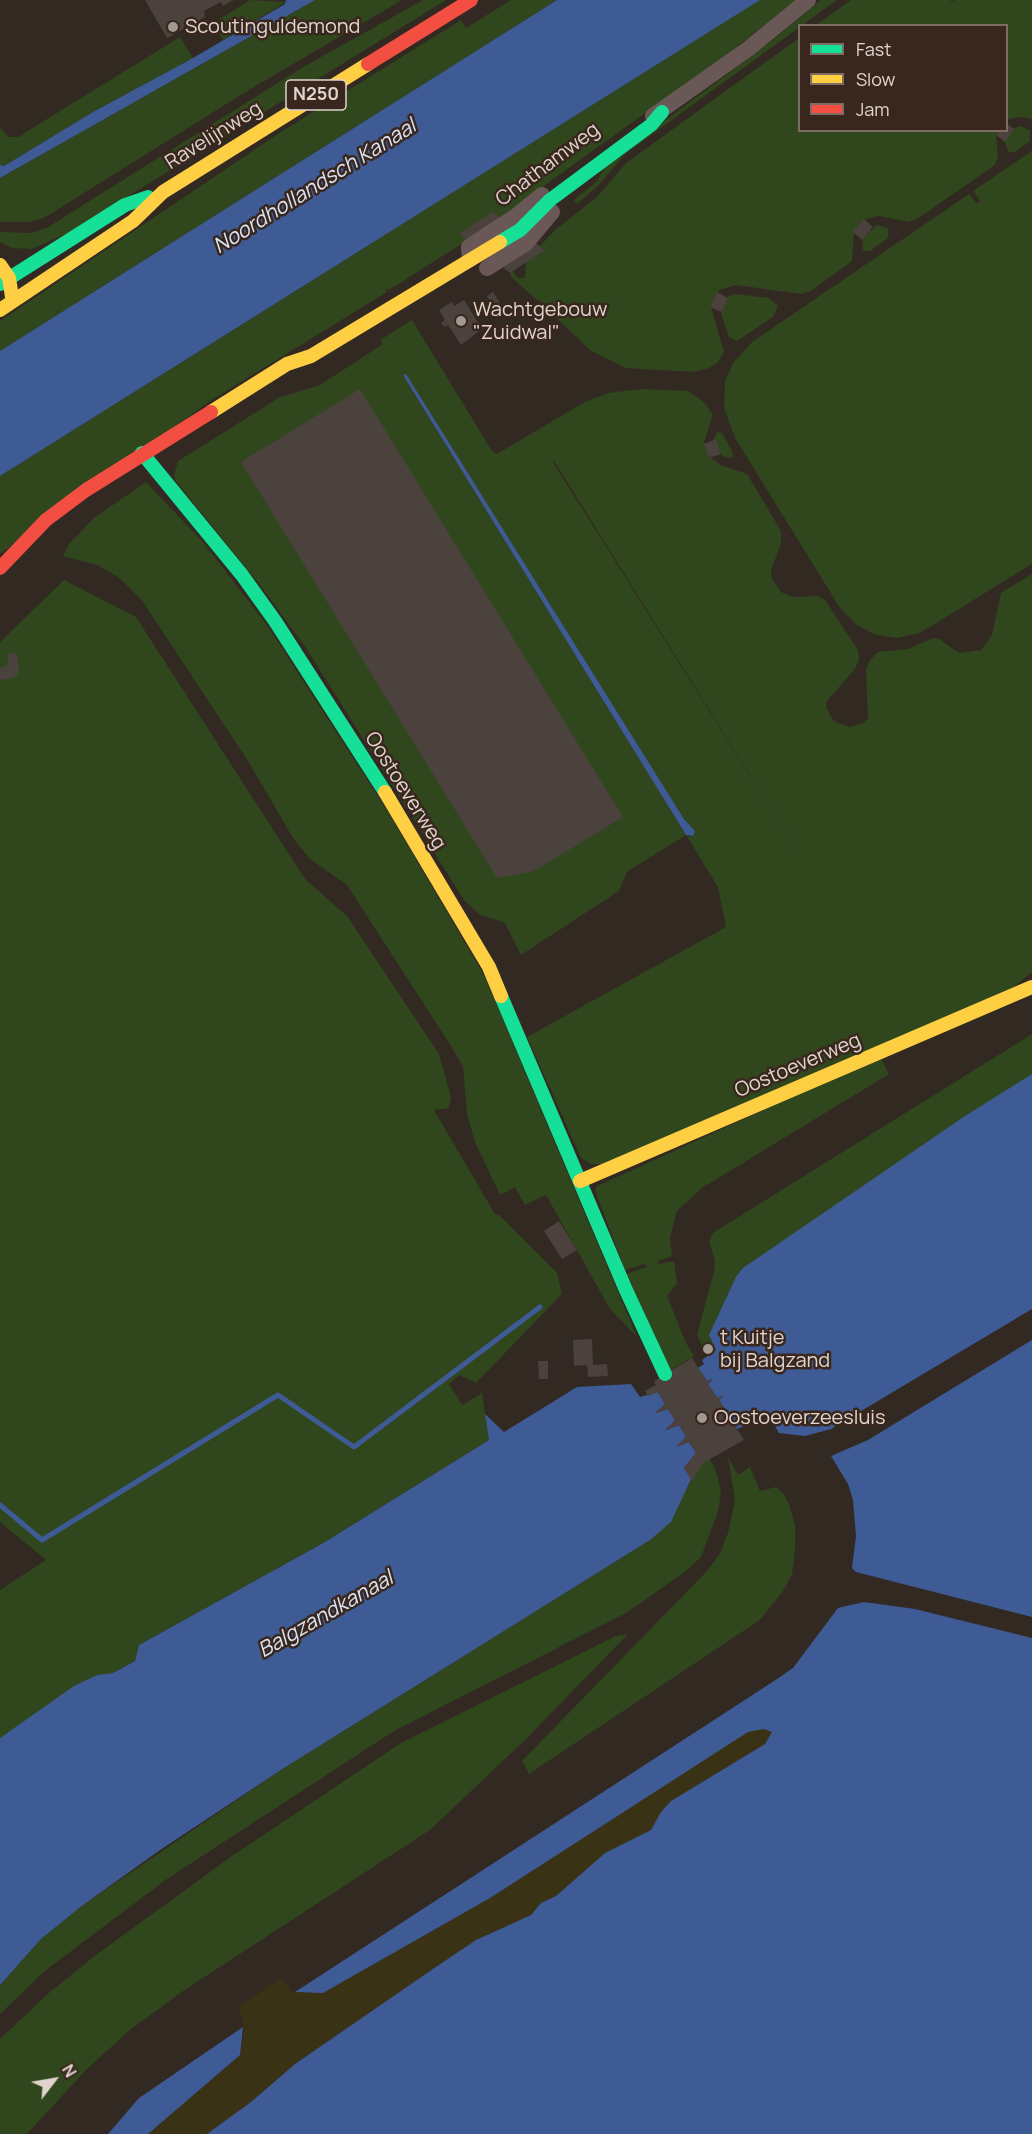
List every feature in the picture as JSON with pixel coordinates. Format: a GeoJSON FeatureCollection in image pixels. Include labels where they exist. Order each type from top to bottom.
{"type":"FeatureCollection","features":[{"type":"Feature","properties":{"kind":"street","name":"Ravelijnweg"},"geometry":{"type":"LineString","coordinates":[[163,192],[471,0]]}},
{"type":"Feature","properties":{"kind":"street","name":"Chathamweg"},"geometry":{"type":"LineString","coordinates":[[142,453],[287,364],[311,356],[520,230],[550,200],[651,125],[662,112],[767,35],[808,0]]}},
{"type":"Feature","properties":{"kind":"street","name":"Chathamweg"},"geometry":{"type":"LineString","coordinates":[[470,259],[469,247],[516,216],[647,118],[662,112]]}},
{"type":"Feature","properties":{"kind":"street","name":"Chathamweg"},"geometry":{"type":"LineString","coordinates":[[487,268],[526,243],[555,208],[588,183],[600,163]]}},
{"type":"Feature","properties":{"kind":"street","name":"N250"},"geometry":{"type":"LineString","coordinates":[[5,281],[125,205],[163,192]]}},
{"type":"Feature","properties":{"kind":"street","name":"N250"},"geometry":{"type":"LineString","coordinates":[[0,310],[133,221],[163,192]]}},
{"type":"Feature","properties":{"kind":"street"},"geometry":{"type":"LineString","coordinates":[[0,265],[13,301]]}},
{"type":"Feature","properties":{"kind":"street"},"geometry":{"type":"LineString","coordinates":[[0,293],[13,301]]}},
{"type":"Feature","properties":{"kind":"street"},"geometry":{"type":"LineString","coordinates":[[0,568],[46,520],[142,453]]}},
{"type":"Feature","properties":{"kind":"street","name":"Oostoeverweg"},"geometry":{"type":"LineString","coordinates":[[142,453],[242,575],[275,621],[398,814],[489,967],[625,1288],[665,1374]]}},
{"type":"Feature","properties":{"kind":"street","name":"Oostoeverweg"},"geometry":{"type":"LineString","coordinates":[[580,1181],[1032,987]]}},
{"type":"Feature","properties":{"kind":"green space"},"geometry":{"type":"Polygon","coordinates":[[[250,0],[286,2],[223,40],[213,23],[250,0]]]}},
{"type":"Feature","properties":{"kind":"green space"},"geometry":{"type":"Polygon","coordinates":[[[315,0],[402,0],[242,94],[44,218],[29,222],[0,222],[0,178],[315,0]]]}},
{"type":"Feature","properties":{"kind":"green space"},"geometry":{"type":"Polygon","coordinates":[[[423,0],[446,0],[70,232],[32,249],[12,248],[0,242],[0,232],[32,233],[48,227],[305,66],[423,0]]]}},
{"type":"Feature","properties":{"kind":"green space"},"geometry":{"type":"Polygon","coordinates":[[[511,0],[557,0],[0,351],[0,321],[281,132],[461,20],[466,28],[511,0]]]}},
{"type":"Feature","properties":{"kind":"green space"},"geometry":{"type":"Polygon","coordinates":[[[760,0],[796,0],[725,56],[474,236],[389,290],[386,288],[387,292],[213,399],[0,554],[0,476],[760,0]]]}},
{"type":"Feature","properties":{"kind":"green space"},"geometry":{"type":"Polygon","coordinates":[[[821,0],[837,0],[804,24],[798,24],[798,28],[625,154],[597,187],[577,204],[574,200],[597,181],[607,163],[759,51],[821,0]]]}},
{"type":"Feature","properties":{"kind":"green space"},"geometry":{"type":"Polygon","coordinates":[[[851,0],[953,0],[946,6],[955,0],[1032,0],[1032,119],[1018,117],[1008,120],[1008,24],[817,24],[851,0]]]}},
{"type":"Feature","properties":{"kind":"green space"},"geometry":{"type":"Polygon","coordinates":[[[180,37],[193,58],[93,112],[4,166],[0,165],[0,128],[9,137],[18,137],[180,37]]]}},
{"type":"Feature","properties":{"kind":"green space"},"geometry":{"type":"Polygon","coordinates":[[[798,39],[798,132],[998,132],[996,135],[998,156],[995,165],[917,219],[908,222],[879,216],[866,219],[854,232],[852,261],[811,291],[801,294],[736,285],[719,290],[711,307],[724,352],[717,363],[707,369],[692,372],[626,368],[591,351],[540,302],[541,300],[538,301],[510,276],[513,271],[518,278],[525,278],[526,261],[555,230],[596,198],[626,163],[798,39]]]}},
{"type":"Feature","properties":{"kind":"green space"},"geometry":{"type":"Polygon","coordinates":[[[1021,126],[1030,131],[1030,141],[1015,152],[1009,152],[1004,141],[1014,128],[1021,126]]]}},
{"type":"Feature","properties":{"kind":"green space"},"geometry":{"type":"Polygon","coordinates":[[[1032,151],[1032,564],[920,633],[897,638],[876,635],[857,625],[840,608],[735,438],[724,408],[725,381],[734,362],[752,342],[969,194],[977,204],[980,201],[973,191],[1032,151]]]}},
{"type":"Feature","properties":{"kind":"green space"},"geometry":{"type":"Polygon","coordinates":[[[877,225],[888,228],[888,238],[870,251],[863,251],[862,239],[877,225]]]}},
{"type":"Feature","properties":{"kind":"green space"},"geometry":{"type":"Polygon","coordinates":[[[734,294],[769,298],[778,306],[773,317],[737,341],[729,337],[721,313],[728,297],[734,294]]]}},
{"type":"Feature","properties":{"kind":"green space"},"geometry":{"type":"Polygon","coordinates":[[[412,320],[492,451],[497,454],[583,403],[608,393],[642,389],[688,391],[704,402],[713,415],[704,442],[711,458],[721,465],[747,474],[781,531],[781,544],[771,570],[772,579],[781,592],[792,597],[818,596],[825,600],[858,650],[859,660],[855,669],[827,701],[826,708],[834,721],[850,727],[868,719],[866,669],[870,660],[878,652],[908,649],[933,638],[939,639],[959,653],[981,650],[992,635],[1001,593],[1032,574],[1032,972],[1011,989],[603,1164],[591,1164],[581,1158],[527,1037],[726,927],[718,887],[686,835],[627,872],[619,891],[521,955],[505,923],[479,914],[464,900],[306,648],[263,589],[175,480],[178,461],[280,397],[320,385],[383,344],[380,340],[412,320]],[[403,375],[686,835],[691,837],[695,831],[684,819],[406,375],[403,375]],[[554,461],[553,462],[804,862],[554,461]]]}},
{"type":"Feature","properties":{"kind":"green space"},"geometry":{"type":"Polygon","coordinates":[[[717,432],[722,433],[733,453],[732,458],[722,456],[714,439],[717,432]]]}},
{"type":"Feature","properties":{"kind":"green space"},"geometry":{"type":"Polygon","coordinates":[[[146,482],[203,542],[267,625],[388,812],[484,975],[637,1337],[610,1309],[546,1195],[525,1205],[515,1187],[500,1195],[475,1142],[467,1114],[463,1066],[347,885],[310,859],[293,838],[248,761],[141,599],[118,577],[97,565],[63,556],[69,544],[94,518],[146,482]]]}},
{"type":"Feature","properties":{"kind":"green space"},"geometry":{"type":"Polygon","coordinates":[[[64,580],[136,617],[305,879],[347,916],[439,1054],[451,1097],[449,1108],[434,1110],[495,1214],[499,1215],[557,1273],[562,1294],[476,1383],[459,1375],[449,1384],[462,1405],[482,1393],[489,1440],[325,1542],[139,1645],[135,1661],[113,1673],[97,1675],[0,1738],[0,1590],[46,1560],[0,1522],[0,642],[64,580]]]}},
{"type":"Feature","properties":{"kind":"green space"},"geometry":{"type":"Polygon","coordinates":[[[1032,1034],[1032,1159],[709,1335],[713,1344],[708,1348],[716,1350],[707,1356],[697,1335],[714,1271],[715,1261],[709,1241],[713,1233],[1032,1034]]]}},
{"type":"Feature","properties":{"kind":"green space"},"geometry":{"type":"Polygon","coordinates":[[[880,1057],[889,1074],[702,1188],[677,1211],[670,1237],[672,1256],[658,1261],[659,1264],[674,1261],[677,1283],[667,1296],[686,1343],[694,1356],[671,1370],[626,1274],[647,1267],[645,1264],[625,1270],[595,1191],[597,1186],[880,1057]]]}},
{"type":"Feature","properties":{"kind":"green space"},"geometry":{"type":"Polygon","coordinates":[[[704,1452],[714,1466],[718,1478],[721,1493],[718,1512],[701,1557],[685,1572],[626,1613],[394,1731],[167,1879],[46,1970],[0,2014],[0,1985],[41,1939],[83,1905],[284,1768],[650,1540],[684,1468],[704,1452]]]}},
{"type":"Feature","properties":{"kind":"green space"},"geometry":{"type":"Polygon","coordinates":[[[728,1457],[738,1475],[750,1467],[760,1491],[776,1487],[783,1493],[789,1504],[795,1525],[795,1551],[792,1574],[783,1591],[760,1620],[529,1774],[522,1761],[707,1571],[720,1553],[728,1533],[735,1500],[728,1457]]]}},
{"type":"Feature","properties":{"kind":"green space"},"geometry":{"type":"Polygon","coordinates":[[[628,1634],[525,1740],[430,1830],[183,1991],[130,2030],[87,2069],[27,2134],[0,2134],[0,2039],[50,1992],[96,1955],[232,1856],[401,1743],[616,1636],[628,1634]]]}},
{"type":"Feature","properties":{"kind":"sand"},"geometry":{"type":"Polygon","coordinates":[[[764,1729],[773,1732],[765,1744],[671,1801],[661,1812],[651,1830],[605,1853],[556,1896],[541,1903],[531,1915],[476,1940],[427,1973],[295,2064],[251,2102],[207,2134],[148,2134],[240,2055],[244,2030],[239,2006],[281,1978],[292,1992],[323,1993],[490,1898],[726,1745],[748,1732],[764,1729]]]}},
{"type":"Feature","properties":{"kind":"water"},"geometry":{"type":"Polygon","coordinates":[[[286,0],[315,0],[0,178],[0,165],[4,166],[93,112],[193,58],[285,4],[286,0]]]}},
{"type":"Feature","properties":{"kind":"water","name":"Noordhollandsch Kanaal"},"geometry":{"type":"Polygon","coordinates":[[[557,0],[760,0],[0,476],[0,351],[557,0]]]}},
{"type":"Feature","properties":{"kind":"water"},"geometry":{"type":"Polygon","coordinates":[[[406,374],[684,819],[695,831],[693,836],[686,835],[403,375],[406,374]]]}},
{"type":"Feature","properties":{"kind":"water"},"geometry":{"type":"Polygon","coordinates":[[[1032,1074],[1032,1309],[831,1429],[805,1436],[779,1433],[768,1415],[737,1429],[729,1417],[734,1412],[728,1414],[719,1400],[723,1396],[717,1398],[708,1384],[713,1379],[707,1381],[698,1368],[704,1364],[702,1360],[716,1350],[709,1335],[736,1277],[743,1268],[962,1118],[1032,1074]]]}},
{"type":"Feature","properties":{"kind":"water"},"geometry":{"type":"Polygon","coordinates":[[[1032,1340],[1032,1617],[856,1572],[852,1568],[856,1536],[853,1500],[848,1484],[831,1456],[868,1440],[1032,1340]]]}},
{"type":"Feature","properties":{"kind":"water","name":"Balgzandkanaal"},"geometry":{"type":"Polygon","coordinates":[[[631,1384],[640,1397],[658,1392],[665,1404],[655,1413],[668,1409],[675,1420],[666,1430],[679,1425],[686,1437],[676,1447],[689,1442],[696,1453],[684,1468],[691,1479],[671,1522],[650,1540],[284,1768],[160,1850],[83,1905],[41,1939],[0,1985],[0,1738],[74,1686],[97,1675],[113,1673],[135,1661],[139,1645],[325,1542],[489,1440],[485,1414],[504,1432],[577,1387],[631,1384]]]}},
{"type":"Feature","properties":{"kind":"water"},"geometry":{"type":"Polygon","coordinates":[[[864,1602],[915,1609],[1032,1638],[1032,2134],[207,2134],[251,2102],[295,2064],[427,1973],[476,1940],[531,1915],[541,1903],[556,1896],[605,1853],[651,1830],[661,1812],[671,1801],[765,1744],[772,1732],[764,1729],[748,1732],[490,1898],[323,1993],[295,1992],[793,1668],[838,1608],[864,1602]]]}},
{"type":"Feature","properties":{"kind":"water"},"geometry":{"type":"Polygon","coordinates":[[[243,2027],[240,2055],[148,2134],[108,2134],[139,2098],[243,2027]]]}},
{"type":"Feature","properties":{"kind":"building","name":"Scoutinguldemond"},"geometry":{"type":"Polygon","coordinates":[[[145,0],[233,0],[223,6],[221,2],[204,11],[205,17],[167,38],[145,0]]]}},
{"type":"Feature","properties":{"kind":"building"},"geometry":{"type":"Polygon","coordinates":[[[1008,124],[1014,129],[1005,142],[996,135],[998,132],[1008,132],[1008,124]]]}},
{"type":"Feature","properties":{"kind":"building"},"geometry":{"type":"Polygon","coordinates":[[[493,212],[545,250],[510,273],[459,234],[493,212]]]}},
{"type":"Feature","properties":{"kind":"building"},"geometry":{"type":"Polygon","coordinates":[[[864,219],[873,227],[862,240],[853,232],[864,219]]]}},
{"type":"Feature","properties":{"kind":"building"},"geometry":{"type":"Polygon","coordinates":[[[493,292],[507,314],[500,318],[487,296],[493,292]]]}},
{"type":"Feature","properties":{"kind":"building"},"geometry":{"type":"Polygon","coordinates":[[[717,292],[728,298],[722,312],[710,307],[717,292]]]}},
{"type":"Feature","properties":{"kind":"building","name":"Wachtgebouw \"Zuidwal\""},"geometry":{"type":"Polygon","coordinates":[[[464,300],[482,329],[461,345],[448,325],[444,327],[441,323],[445,320],[439,310],[452,302],[454,306],[464,300]]]}},
{"type":"Feature","properties":{"kind":"building"},"geometry":{"type":"Polygon","coordinates":[[[360,389],[623,817],[534,871],[497,878],[241,462],[360,389]]]}},
{"type":"Feature","properties":{"kind":"building"},"geometry":{"type":"Polygon","coordinates":[[[716,439],[721,454],[709,458],[704,444],[716,439]]]}},
{"type":"Feature","properties":{"kind":"building"},"geometry":{"type":"Polygon","coordinates":[[[17,653],[19,673],[14,678],[0,680],[0,669],[8,664],[7,654],[17,653]]]}},
{"type":"Feature","properties":{"kind":"building"},"geometry":{"type":"Polygon","coordinates":[[[559,1221],[577,1250],[562,1259],[544,1231],[559,1221]]]}},
{"type":"Feature","properties":{"kind":"building"},"geometry":{"type":"Polygon","coordinates":[[[592,1339],[593,1365],[607,1364],[608,1376],[588,1377],[587,1365],[574,1366],[573,1340],[592,1339]]]}},
{"type":"Feature","properties":{"kind":"building","name":"Oostoeverzeesluis"},"geometry":{"type":"Polygon","coordinates":[[[692,1358],[707,1381],[713,1379],[708,1384],[717,1398],[723,1396],[719,1400],[728,1414],[734,1412],[729,1417],[744,1440],[703,1463],[692,1481],[684,1468],[696,1453],[689,1442],[676,1447],[686,1437],[679,1425],[665,1430],[675,1420],[668,1409],[655,1413],[665,1404],[658,1392],[648,1396],[645,1391],[656,1385],[654,1382],[660,1377],[692,1358]]]}},
{"type":"Feature","properties":{"kind":"building"},"geometry":{"type":"Polygon","coordinates":[[[538,1361],[548,1361],[548,1379],[539,1379],[538,1361]]]}},
{"type":"Feature","properties":{"kind":"waterway"},"geometry":{"type":"LineString","coordinates":[[0,1505],[42,1540],[278,1395],[354,1447],[540,1307]]}},
{"type":"Feature","properties":{"kind":"traffic: fast"},"geometry":{"type":"LineString","coordinates":[[500,242],[520,230],[550,200],[651,125],[662,112]]}},
{"type":"Feature","properties":{"kind":"traffic: fast"},"geometry":{"type":"LineString","coordinates":[[0,284],[125,205],[148,197]]}},
{"type":"Feature","properties":{"kind":"traffic: fast"},"geometry":{"type":"LineString","coordinates":[[142,453],[242,575],[275,621],[385,792]]}},
{"type":"Feature","properties":{"kind":"traffic: fast"},"geometry":{"type":"LineString","coordinates":[[501,996],[625,1288],[665,1374]]}},
{"type":"Feature","properties":{"kind":"traffic: slow"},"geometry":{"type":"LineString","coordinates":[[0,310],[133,221],[163,192],[368,64]]}},
{"type":"Feature","properties":{"kind":"traffic: slow"},"geometry":{"type":"LineString","coordinates":[[211,412],[287,364],[311,356],[500,242]]}},
{"type":"Feature","properties":{"kind":"traffic: slow"},"geometry":{"type":"LineString","coordinates":[[0,265],[9,278],[12,297]]}},
{"type":"Feature","properties":{"kind":"traffic: slow"},"geometry":{"type":"LineString","coordinates":[[385,792],[489,967],[501,996]]}},
{"type":"Feature","properties":{"kind":"traffic: slow"},"geometry":{"type":"LineString","coordinates":[[580,1181],[1032,987]]}},
{"type":"Feature","properties":{"kind":"traffic: jam"},"geometry":{"type":"LineString","coordinates":[[368,64],[471,0]]}},
{"type":"Feature","properties":{"kind":"traffic: jam"},"geometry":{"type":"LineString","coordinates":[[0,568],[46,520],[86,490],[211,412]]}},
{"type":"Feature","properties":{"kind":"place","name":"Scoutinguldemond"},"geometry":{"type":"Point","coordinates":[173,27]}},
{"type":"Feature","properties":{"kind":"place","name":"Wachtgebouw \"Zuidwal\""},"geometry":{"type":"Point","coordinates":[461,321]}},
{"type":"Feature","properties":{"kind":"place","name":"t Kuitje bij Balgzand"},"geometry":{"type":"Point","coordinates":[708,1349]}},
{"type":"Feature","properties":{"kind":"place","name":"Oostoeverzeesluis"},"geometry":{"type":"Point","coordinates":[702,1418]}}]}
